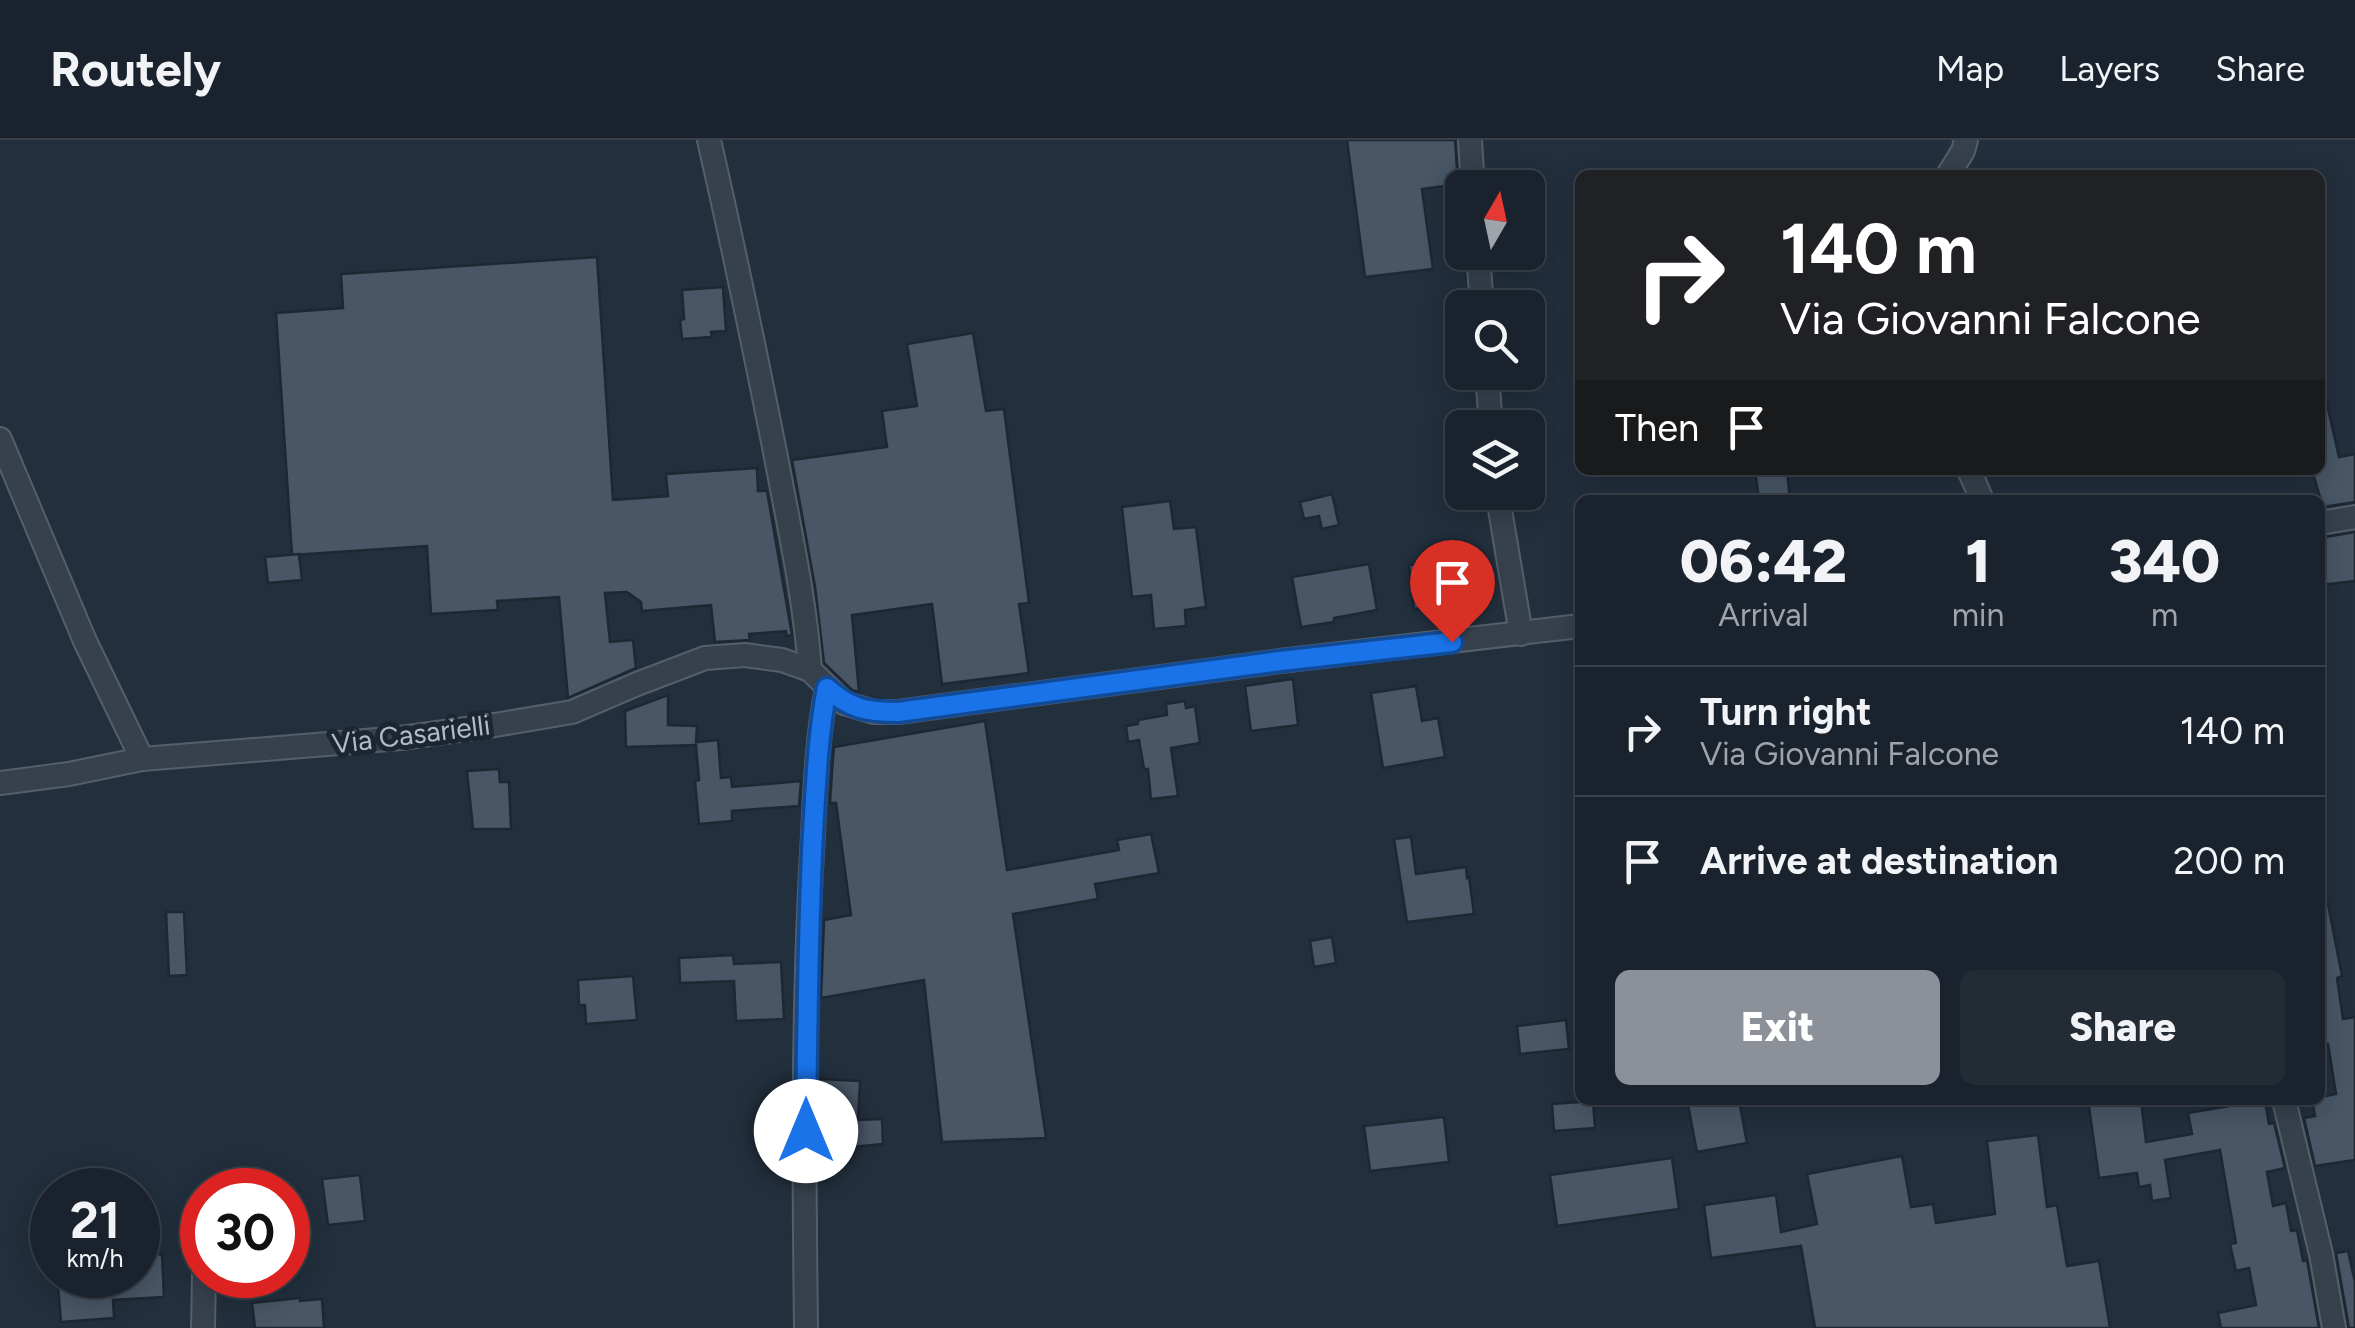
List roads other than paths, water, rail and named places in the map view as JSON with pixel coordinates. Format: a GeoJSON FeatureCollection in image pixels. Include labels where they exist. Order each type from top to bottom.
{"type":"FeatureCollection","features":[{"type":"Feature","properties":{"kind":"street"},"geometry":{"type":"LineString","coordinates":[[709,140],[793,545],[810,670],[844,703],[874,712],[898,712],[1575,627]]}},
{"type":"Feature","properties":{"kind":"street"},"geometry":{"type":"LineString","coordinates":[[1470,140],[1472,170]]}},
{"type":"Feature","properties":{"kind":"street"},"geometry":{"type":"LineString","coordinates":[[1951,170],[1966,140]]}},
{"type":"Feature","properties":{"kind":"street"},"geometry":{"type":"LineString","coordinates":[[0,440],[85,641],[142,759]]}},
{"type":"Feature","properties":{"kind":"street"},"geometry":{"type":"LineString","coordinates":[[1500,510],[1520,634]]}},
{"type":"Feature","properties":{"kind":"street"},"geometry":{"type":"LineString","coordinates":[[2325,522],[2355,517]]}},
{"type":"Feature","properties":{"kind":"street","name":"Via Casarielli"},"geometry":{"type":"LineString","coordinates":[[0,783],[142,759],[401,738],[572,712],[705,658],[744,654],[782,660],[810,670]]}},
{"type":"Feature","properties":{"kind":"street"},"geometry":{"type":"LineString","coordinates":[[806,1328],[807,943],[820,734],[827,688]]}},
{"type":"Feature","properties":{"kind":"street"},"geometry":{"type":"LineString","coordinates":[[2285,1105],[2322,1254],[2334,1328]]}},
{"type":"Feature","properties":{"kind":"street"},"geometry":{"type":"LineString","coordinates":[[203,1328],[204,1298]]}}]}
